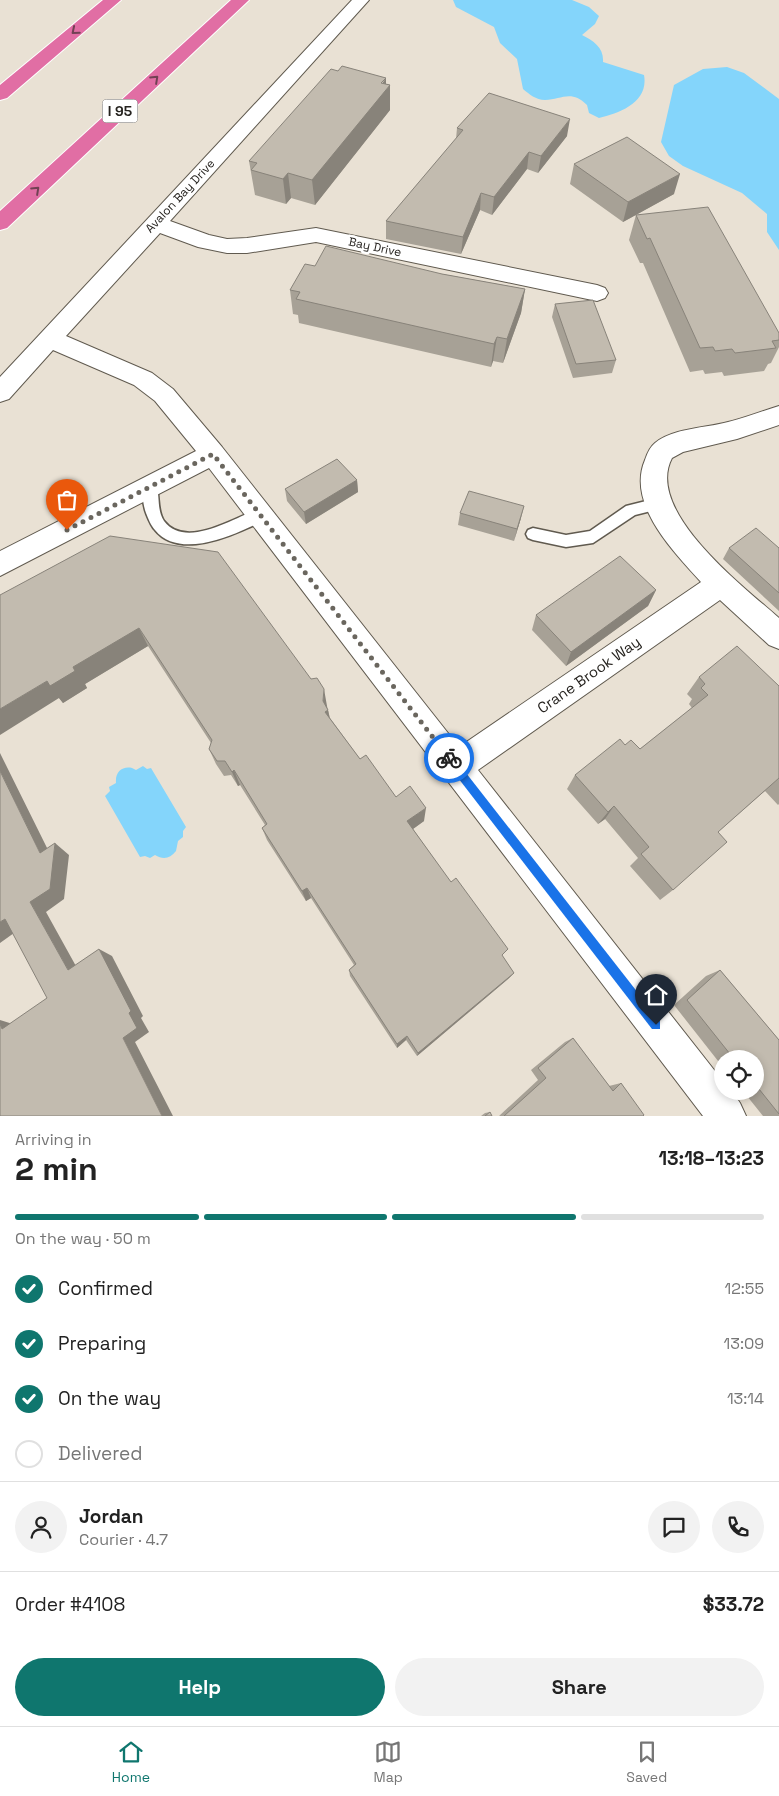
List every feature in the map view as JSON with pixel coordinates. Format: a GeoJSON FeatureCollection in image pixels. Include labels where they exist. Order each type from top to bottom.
{"type":"FeatureCollection","features":[{"type":"Feature","properties":{"kind":"highway"},"geometry":{"type":"LineString","coordinates":[[0,81],[88,0]]}},
{"type":"Feature","properties":{"kind":"highway"},"geometry":{"type":"LineString","coordinates":[[0,94],[112,0]]}},
{"type":"Feature","properties":{"kind":"highway","name":"I 95"},"geometry":{"type":"LineString","coordinates":[[0,223],[241,0]]}},
{"type":"Feature","properties":{"kind":"street","name":"Avalon Bay Drive"},"geometry":{"type":"LineString","coordinates":[[0,393],[362,0]]}},
{"type":"Feature","properties":{"kind":"street","name":"Bay Drive"},"geometry":{"type":"LineString","coordinates":[[156,224],[215,244],[236,246],[254,245],[298,234],[316,234],[596,293]]}},
{"type":"Feature","properties":{"kind":"street"},"geometry":{"type":"LineString","coordinates":[[50,339],[143,379],[164,395],[213,454],[727,1116]]}},
{"type":"Feature","properties":{"kind":"street"},"geometry":{"type":"LineString","coordinates":[[779,415],[760,423],[683,442],[662,452],[654,470],[654,494],[663,516],[677,537],[722,583],[779,636]]}},
{"type":"Feature","properties":{"kind":"street"},"geometry":{"type":"LineString","coordinates":[[0,564],[213,454]]}},
{"type":"Feature","properties":{"kind":"street","name":"Crane Brook Way"},"geometry":{"type":"LineString","coordinates":[[456,767],[722,583]]}},
{"type":"Feature","properties":{"kind":"lane"},"geometry":{"type":"LineString","coordinates":[[150,486],[152,510],[160,526],[174,535],[194,538],[212,536],[233,529],[259,514]]}},
{"type":"Feature","properties":{"kind":"lane"},"geometry":{"type":"LineString","coordinates":[[533,534],[566,541],[594,537],[631,510],[658,504]]}},
{"type":"Feature","properties":{"kind":"water"},"geometry":{"type":"Polygon","coordinates":[[[453,0],[572,0],[589,7],[599,16],[595,24],[582,35],[600,49],[603,62],[644,75],[642,92],[631,105],[616,113],[599,118],[589,113],[587,105],[576,97],[566,96],[551,100],[536,98],[523,89],[517,59],[500,43],[494,27],[456,7],[453,0]]]}},
{"type":"Feature","properties":{"kind":"water"},"geometry":{"type":"Polygon","coordinates":[[[727,67],[744,73],[779,99],[779,250],[767,232],[767,214],[742,193],[683,166],[669,156],[661,142],[674,85],[703,69],[727,67]]]}},
{"type":"Feature","properties":{"kind":"water"},"geometry":{"type":"Polygon","coordinates":[[[143,766],[147,769],[151,768],[186,827],[183,831],[183,837],[178,841],[176,851],[166,858],[155,855],[150,858],[140,857],[105,796],[110,791],[109,787],[116,783],[118,773],[122,769],[132,768],[136,770],[143,766]]]}},
{"type":"Feature","properties":{"kind":"building"},"geometry":{"type":"Polygon","coordinates":[[[342,66],[386,78],[381,83],[390,85],[312,180],[288,173],[283,179],[251,170],[257,163],[249,161],[331,69],[338,71],[342,66]]]}},
{"type":"Feature","properties":{"kind":"building"},"geometry":{"type":"Polygon","coordinates":[[[489,93],[570,119],[541,156],[529,152],[494,197],[481,193],[463,237],[386,221],[463,130],[457,128],[489,93]]]}},
{"type":"Feature","properties":{"kind":"building"},"geometry":{"type":"Polygon","coordinates":[[[627,137],[680,174],[628,202],[574,164],[627,137]]]}},
{"type":"Feature","properties":{"kind":"building"},"geometry":{"type":"Polygon","coordinates":[[[708,207],[779,333],[779,340],[772,341],[776,348],[735,353],[732,349],[715,351],[713,347],[700,348],[650,238],[647,239],[636,215],[708,207]]]}},
{"type":"Feature","properties":{"kind":"building"},"geometry":{"type":"Polygon","coordinates":[[[326,246],[442,274],[525,289],[507,339],[497,337],[494,344],[296,299],[300,292],[290,290],[305,264],[315,266],[326,246]]]}},
{"type":"Feature","properties":{"kind":"building"},"geometry":{"type":"Polygon","coordinates":[[[593,300],[616,360],[576,364],[555,304],[593,300]]]}},
{"type":"Feature","properties":{"kind":"building"},"geometry":{"type":"Polygon","coordinates":[[[337,459],[357,480],[304,512],[285,489],[337,459]]]}},
{"type":"Feature","properties":{"kind":"building"},"geometry":{"type":"Polygon","coordinates":[[[469,491],[524,506],[517,529],[460,513],[469,491]]]}},
{"type":"Feature","properties":{"kind":"building"},"geometry":{"type":"Polygon","coordinates":[[[756,528],[779,548],[779,593],[729,548],[756,528]]]}},
{"type":"Feature","properties":{"kind":"building"},"geometry":{"type":"Polygon","coordinates":[[[110,536],[218,552],[311,679],[317,678],[324,689],[323,701],[328,710],[325,712],[360,759],[366,755],[396,797],[410,786],[426,808],[407,821],[451,882],[456,878],[508,949],[502,955],[514,973],[418,1053],[407,1036],[397,1044],[349,970],[356,964],[307,888],[302,891],[262,828],[267,824],[234,770],[232,772],[225,761],[217,761],[209,749],[212,740],[139,628],[73,667],[75,671],[50,686],[47,681],[0,709],[0,595],[110,536]]]}},
{"type":"Feature","properties":{"kind":"building"},"geometry":{"type":"Polygon","coordinates":[[[620,556],[656,590],[571,652],[536,615],[620,556]]]}},
{"type":"Feature","properties":{"kind":"building"},"geometry":{"type":"Polygon","coordinates":[[[737,646],[779,686],[779,778],[718,832],[727,842],[673,890],[641,854],[649,847],[614,806],[608,812],[575,775],[620,739],[625,745],[631,740],[640,749],[708,695],[701,688],[705,684],[699,677],[737,646]]]}},
{"type":"Feature","properties":{"kind":"building"},"geometry":{"type":"Polygon","coordinates":[[[0,771],[40,853],[55,843],[50,889],[30,902],[68,970],[99,949],[131,1011],[129,1013],[137,1028],[123,1038],[162,1116],[0,1116],[0,1024],[2,1029],[47,998],[5,919],[0,922],[0,771]]]}},
{"type":"Feature","properties":{"kind":"building"},"geometry":{"type":"Polygon","coordinates":[[[720,970],[779,1040],[779,1114],[764,1095],[764,1050],[727,1050],[687,1000],[720,970]]]}},
{"type":"Feature","properties":{"kind":"building"},"geometry":{"type":"Polygon","coordinates":[[[573,1038],[613,1091],[621,1083],[643,1116],[504,1116],[546,1078],[538,1068],[573,1038]]]}},
{"type":"Feature","properties":{"kind":"way so far"},"geometry":{"type":"LineString","coordinates":[[67,530],[213,454],[449,758]]}},
{"type":"Feature","properties":{"kind":"route"},"geometry":{"type":"LineString","coordinates":[[449,758],[656,1025]]}}]}
